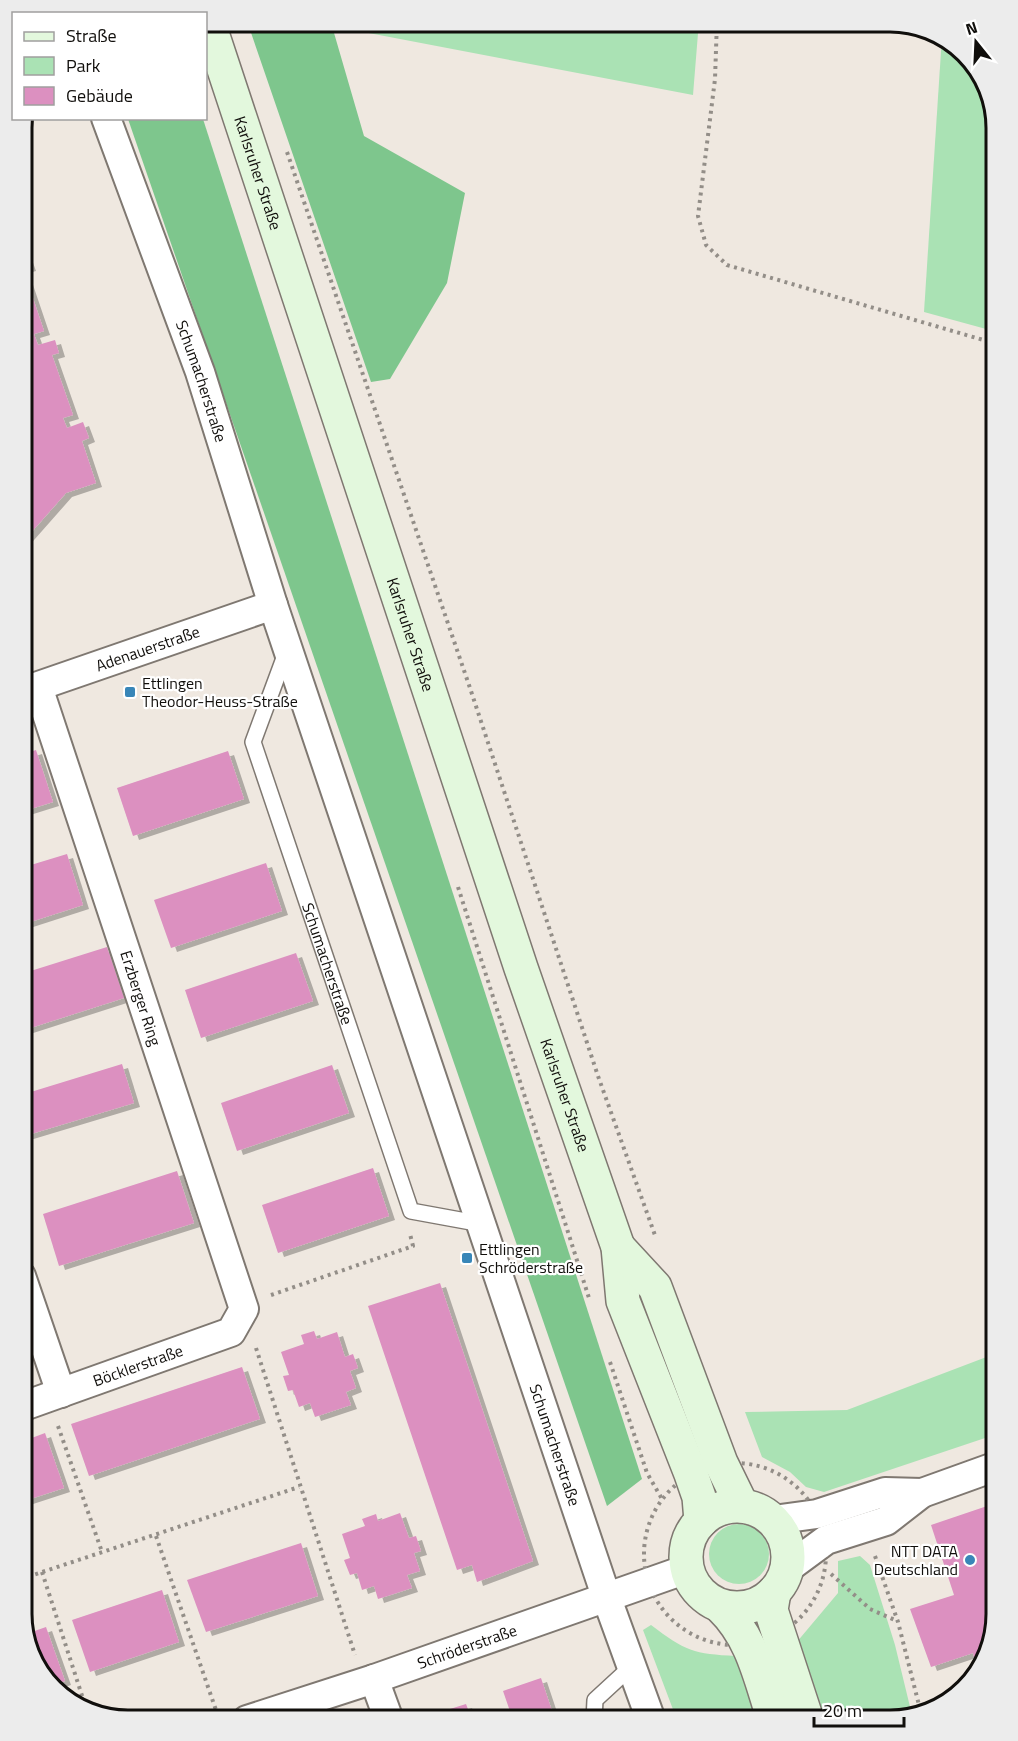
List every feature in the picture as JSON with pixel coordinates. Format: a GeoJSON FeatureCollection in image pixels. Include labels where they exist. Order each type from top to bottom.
{"type":"FeatureCollection","features":[{"type":"Feature","properties":{"kind":"main road","name":"Karlsruher Straße"},"geometry":{"type":"LineString","coordinates":[[211,31],[521,968],[618,1247],[623,1301],[691,1474],[699,1497],[701,1521]]}},
{"type":"Feature","properties":{"kind":"main road","name":"Karlsruher Straße"},"geometry":{"type":"LineString","coordinates":[[618,1247],[654,1287],[729,1459],[742,1506]]}},
{"type":"Feature","properties":{"kind":"main road"},"geometry":{"type":"LineString","coordinates":[[773,1710],[764,1639],[789,1550],[784,1534],[773,1520],[759,1510],[742,1506],[720,1509],[701,1521],[688,1544],[687,1569],[694,1585],[706,1598],[721,1607],[738,1623],[764,1639],[802,1710]]}},
{"type":"Feature","properties":{"kind":"main road"},"geometry":{"type":"LineString","coordinates":[[721,1607],[738,1609],[755,1606],[781,1580]]}},
{"type":"Feature","properties":{"kind":"street","name":"Schumacherstraße"},"geometry":{"type":"LineString","coordinates":[[107,120],[200,372],[273,604],[606,1596],[648,1710]]}},
{"type":"Feature","properties":{"kind":"street","name":"Adenauerstraße"},"geometry":{"type":"LineString","coordinates":[[32,689],[273,604]]}},
{"type":"Feature","properties":{"kind":"street","name":"Erzberger Ring"},"geometry":{"type":"LineString","coordinates":[[32,698],[244,1309]]}},
{"type":"Feature","properties":{"kind":"street","name":"Böcklerstraße"},"geometry":{"type":"LineString","coordinates":[[31,1403],[231,1332],[244,1309]]}},
{"type":"Feature","properties":{"kind":"street"},"geometry":{"type":"LineString","coordinates":[[31,1313],[54,1395]]}},
{"type":"Feature","properties":{"kind":"street"},"geometry":{"type":"LineString","coordinates":[[773,1520],[821,1527],[866,1528],[886,1521],[922,1493],[986,1470]]}},
{"type":"Feature","properties":{"kind":"street"},"geometry":{"type":"LineString","coordinates":[[781,1580],[821,1527],[885,1491],[922,1493]]}},
{"type":"Feature","properties":{"kind":"street","name":"Schröderstraße"},"geometry":{"type":"LineString","coordinates":[[281,1709],[369,1681],[687,1569]]}},
{"type":"Feature","properties":{"kind":"street"},"geometry":{"type":"LineString","coordinates":[[369,1681],[383,1709]]}},
{"type":"Feature","properties":{"kind":"lane","name":"Schumacherstraße"},"geometry":{"type":"LineString","coordinates":[[288,647],[253,742],[411,1211]]}},
{"type":"Feature","properties":{"kind":"lane"},"geometry":{"type":"LineString","coordinates":[[411,1211],[482,1224]]}},
{"type":"Feature","properties":{"kind":"lane"},"geometry":{"type":"LineString","coordinates":[[595,1710],[596,1700],[633,1665]]}},
{"type":"Feature","properties":{"kind":"path"},"geometry":{"type":"LineString","coordinates":[[717,32],[715,79],[698,216],[706,245],[727,265],[986,341]]}},
{"type":"Feature","properties":{"kind":"path"},"geometry":{"type":"LineString","coordinates":[[284,141],[470,688],[598,1076],[657,1242]]}},
{"type":"Feature","properties":{"kind":"path"},"geometry":{"type":"LineString","coordinates":[[369,1681],[299,1487],[244,1309],[265,1297],[413,1246],[406,1223],[411,1211]]}},
{"type":"Feature","properties":{"kind":"path"},"geometry":{"type":"LineString","coordinates":[[54,1395],[102,1552]]}},
{"type":"Feature","properties":{"kind":"path"},"geometry":{"type":"LineString","coordinates":[[729,1459],[775,1472],[792,1482],[807,1496],[821,1527],[825,1569],[819,1589],[809,1607],[795,1623],[764,1639],[724,1645],[699,1638],[684,1629],[659,1606],[648,1583],[644,1548],[652,1514],[675,1485],[691,1474],[729,1459]]}},
{"type":"Feature","properties":{"kind":"path"},"geometry":{"type":"LineString","coordinates":[[31,1576],[299,1487]]}},
{"type":"Feature","properties":{"kind":"path"},"geometry":{"type":"LineString","coordinates":[[866,1528],[898,1622],[919,1705]]}},
{"type":"Feature","properties":{"kind":"path"},"geometry":{"type":"LineString","coordinates":[[156,1536],[215,1709]]}},
{"type":"Feature","properties":{"kind":"path"},"geometry":{"type":"LineString","coordinates":[[825,1569],[870,1609],[898,1622]]}},
{"type":"Feature","properties":{"kind":"path"},"geometry":{"type":"LineString","coordinates":[[42,1572],[83,1699]]}},
{"type":"Feature","properties":{"kind":"green space"},"geometry":{"type":"Polygon","coordinates":[[[250,31],[334,31],[364,136],[465,193],[447,283],[390,379],[371,382],[250,31]]]}},
{"type":"Feature","properties":{"kind":"green space"},"geometry":{"type":"Polygon","coordinates":[[[360,31],[698,32],[693,95],[360,31]]]}},
{"type":"Feature","properties":{"kind":"green space"},"geometry":{"type":"Polygon","coordinates":[[[941,46],[946,49],[946,72],[969,72],[977,85],[985,108],[986,329],[924,312],[941,46]]]}},
{"type":"Feature","properties":{"kind":"green space"},"geometry":{"type":"Polygon","coordinates":[[[128,120],[203,120],[642,1479],[607,1506],[128,120]]]}},
{"type":"Feature","properties":{"kind":"green space"},"geometry":{"type":"Polygon","coordinates":[[[986,1357],[986,1438],[824,1492],[806,1487],[790,1472],[762,1457],[745,1412],[847,1410],[986,1357]]]}},
{"type":"Feature","properties":{"kind":"green space"},"geometry":{"type":"Polygon","coordinates":[[[733,1524],[745,1524],[761,1532],[767,1542],[769,1554],[767,1566],[761,1576],[745,1584],[733,1584],[717,1576],[709,1560],[709,1548],[717,1532],[733,1524]]]}},
{"type":"Feature","properties":{"kind":"green space"},"geometry":{"type":"Polygon","coordinates":[[[860,1556],[870,1565],[895,1645],[910,1708],[819,1710],[796,1643],[838,1593],[838,1561],[860,1556]]]}},
{"type":"Feature","properties":{"kind":"green space"},"geometry":{"type":"Polygon","coordinates":[[[651,1625],[673,1641],[690,1649],[710,1654],[736,1656],[755,1710],[673,1710],[643,1630],[651,1625]]]}},
{"type":"Feature","properties":{"kind":"building"},"geometry":{"type":"Polygon","coordinates":[[[32,295],[44,331],[34,334],[38,345],[55,340],[59,353],[52,355],[73,415],[63,418],[67,428],[83,422],[89,438],[82,441],[96,483],[66,493],[32,532],[32,295]]]}},
{"type":"Feature","properties":{"kind":"building"},"geometry":{"type":"Polygon","coordinates":[[[36,750],[53,802],[32,809],[32,751],[36,750]]]}},
{"type":"Feature","properties":{"kind":"building"},"geometry":{"type":"Polygon","coordinates":[[[228,751],[244,799],[133,836],[117,788],[228,751]]]}},
{"type":"Feature","properties":{"kind":"building"},"geometry":{"type":"Polygon","coordinates":[[[67,854],[83,905],[31,922],[32,865],[67,854]]]}},
{"type":"Feature","properties":{"kind":"building"},"geometry":{"type":"Polygon","coordinates":[[[266,863],[282,911],[171,948],[154,900],[266,863]]]}},
{"type":"Feature","properties":{"kind":"building"},"geometry":{"type":"Polygon","coordinates":[[[107,947],[124,998],[31,1028],[31,971],[107,947]]]}},
{"type":"Feature","properties":{"kind":"building"},"geometry":{"type":"Polygon","coordinates":[[[296,953],[313,1001],[201,1038],[185,990],[296,953]]]}},
{"type":"Feature","properties":{"kind":"building"},"geometry":{"type":"Polygon","coordinates":[[[122,1064],[134,1103],[31,1134],[31,1092],[122,1064]]]}},
{"type":"Feature","properties":{"kind":"building"},"geometry":{"type":"Polygon","coordinates":[[[332,1065],[349,1113],[237,1151],[221,1103],[332,1065]]]}},
{"type":"Feature","properties":{"kind":"building"},"geometry":{"type":"Polygon","coordinates":[[[373,1168],[389,1216],[278,1253],[262,1205],[373,1168]]]}},
{"type":"Feature","properties":{"kind":"building"},"geometry":{"type":"Polygon","coordinates":[[[177,1171],[194,1223],[59,1266],[43,1214],[177,1171]]]}},
{"type":"Feature","properties":{"kind":"building"},"geometry":{"type":"Polygon","coordinates":[[[440,1283],[533,1561],[477,1582],[472,1565],[457,1570],[368,1306],[440,1283]]]}},
{"type":"Feature","properties":{"kind":"building"},"geometry":{"type":"Polygon","coordinates":[[[314,1331],[317,1339],[337,1332],[345,1357],[353,1354],[358,1368],[350,1371],[356,1388],[346,1392],[351,1405],[315,1417],[310,1403],[299,1407],[293,1390],[288,1391],[283,1376],[289,1375],[281,1352],[304,1344],[301,1335],[314,1331]]]}},
{"type":"Feature","properties":{"kind":"building"},"geometry":{"type":"Polygon","coordinates":[[[242,1367],[260,1419],[89,1476],[71,1424],[242,1367]]]}},
{"type":"Feature","properties":{"kind":"building"},"geometry":{"type":"Polygon","coordinates":[[[45,1433],[64,1488],[31,1499],[31,1438],[45,1433]]]}},
{"type":"Feature","properties":{"kind":"building","name":"NTT DATA Deutschland"},"geometry":{"type":"Polygon","coordinates":[[[986,1506],[986,1626],[979,1651],[975,1659],[973,1653],[931,1667],[910,1609],[954,1595],[931,1525],[986,1506]]]}},
{"type":"Feature","properties":{"kind":"building"},"geometry":{"type":"Polygon","coordinates":[[[400,1513],[409,1538],[416,1536],[421,1551],[414,1553],[420,1571],[407,1575],[412,1588],[378,1599],[374,1586],[362,1590],[357,1573],[350,1575],[344,1560],[350,1558],[342,1534],[365,1526],[362,1519],[376,1514],[378,1521],[400,1513]]]}},
{"type":"Feature","properties":{"kind":"building"},"geometry":{"type":"Polygon","coordinates":[[[301,1543],[318,1596],[206,1632],[187,1580],[301,1543]]]}},
{"type":"Feature","properties":{"kind":"building"},"geometry":{"type":"Polygon","coordinates":[[[162,1590],[179,1642],[90,1672],[72,1620],[162,1590]]]}},
{"type":"Feature","properties":{"kind":"building"},"geometry":{"type":"Polygon","coordinates":[[[46,1627],[65,1681],[60,1682],[48,1667],[41,1656],[33,1631],[46,1627]]]}},
{"type":"Feature","properties":{"kind":"building"},"geometry":{"type":"Polygon","coordinates":[[[541,1678],[552,1710],[509,1710],[503,1691],[541,1678]]]}},
{"type":"Feature","properties":{"kind":"building"},"geometry":{"type":"Polygon","coordinates":[[[466,1704],[468,1709],[449,1709],[466,1704]]]}},
{"type":"Feature","properties":{"kind":"place","name":"Ettlingen Theodor-Heuss-Straße"},"geometry":{"type":"Point","coordinates":[130,692]}},
{"type":"Feature","properties":{"kind":"place","name":"Ettlingen Schröderstraße"},"geometry":{"type":"Point","coordinates":[467,1258]}},
{"type":"Feature","properties":{"kind":"place","name":"NTT DATA Deutschland"},"geometry":{"type":"Point","coordinates":[970,1560]}}]}
